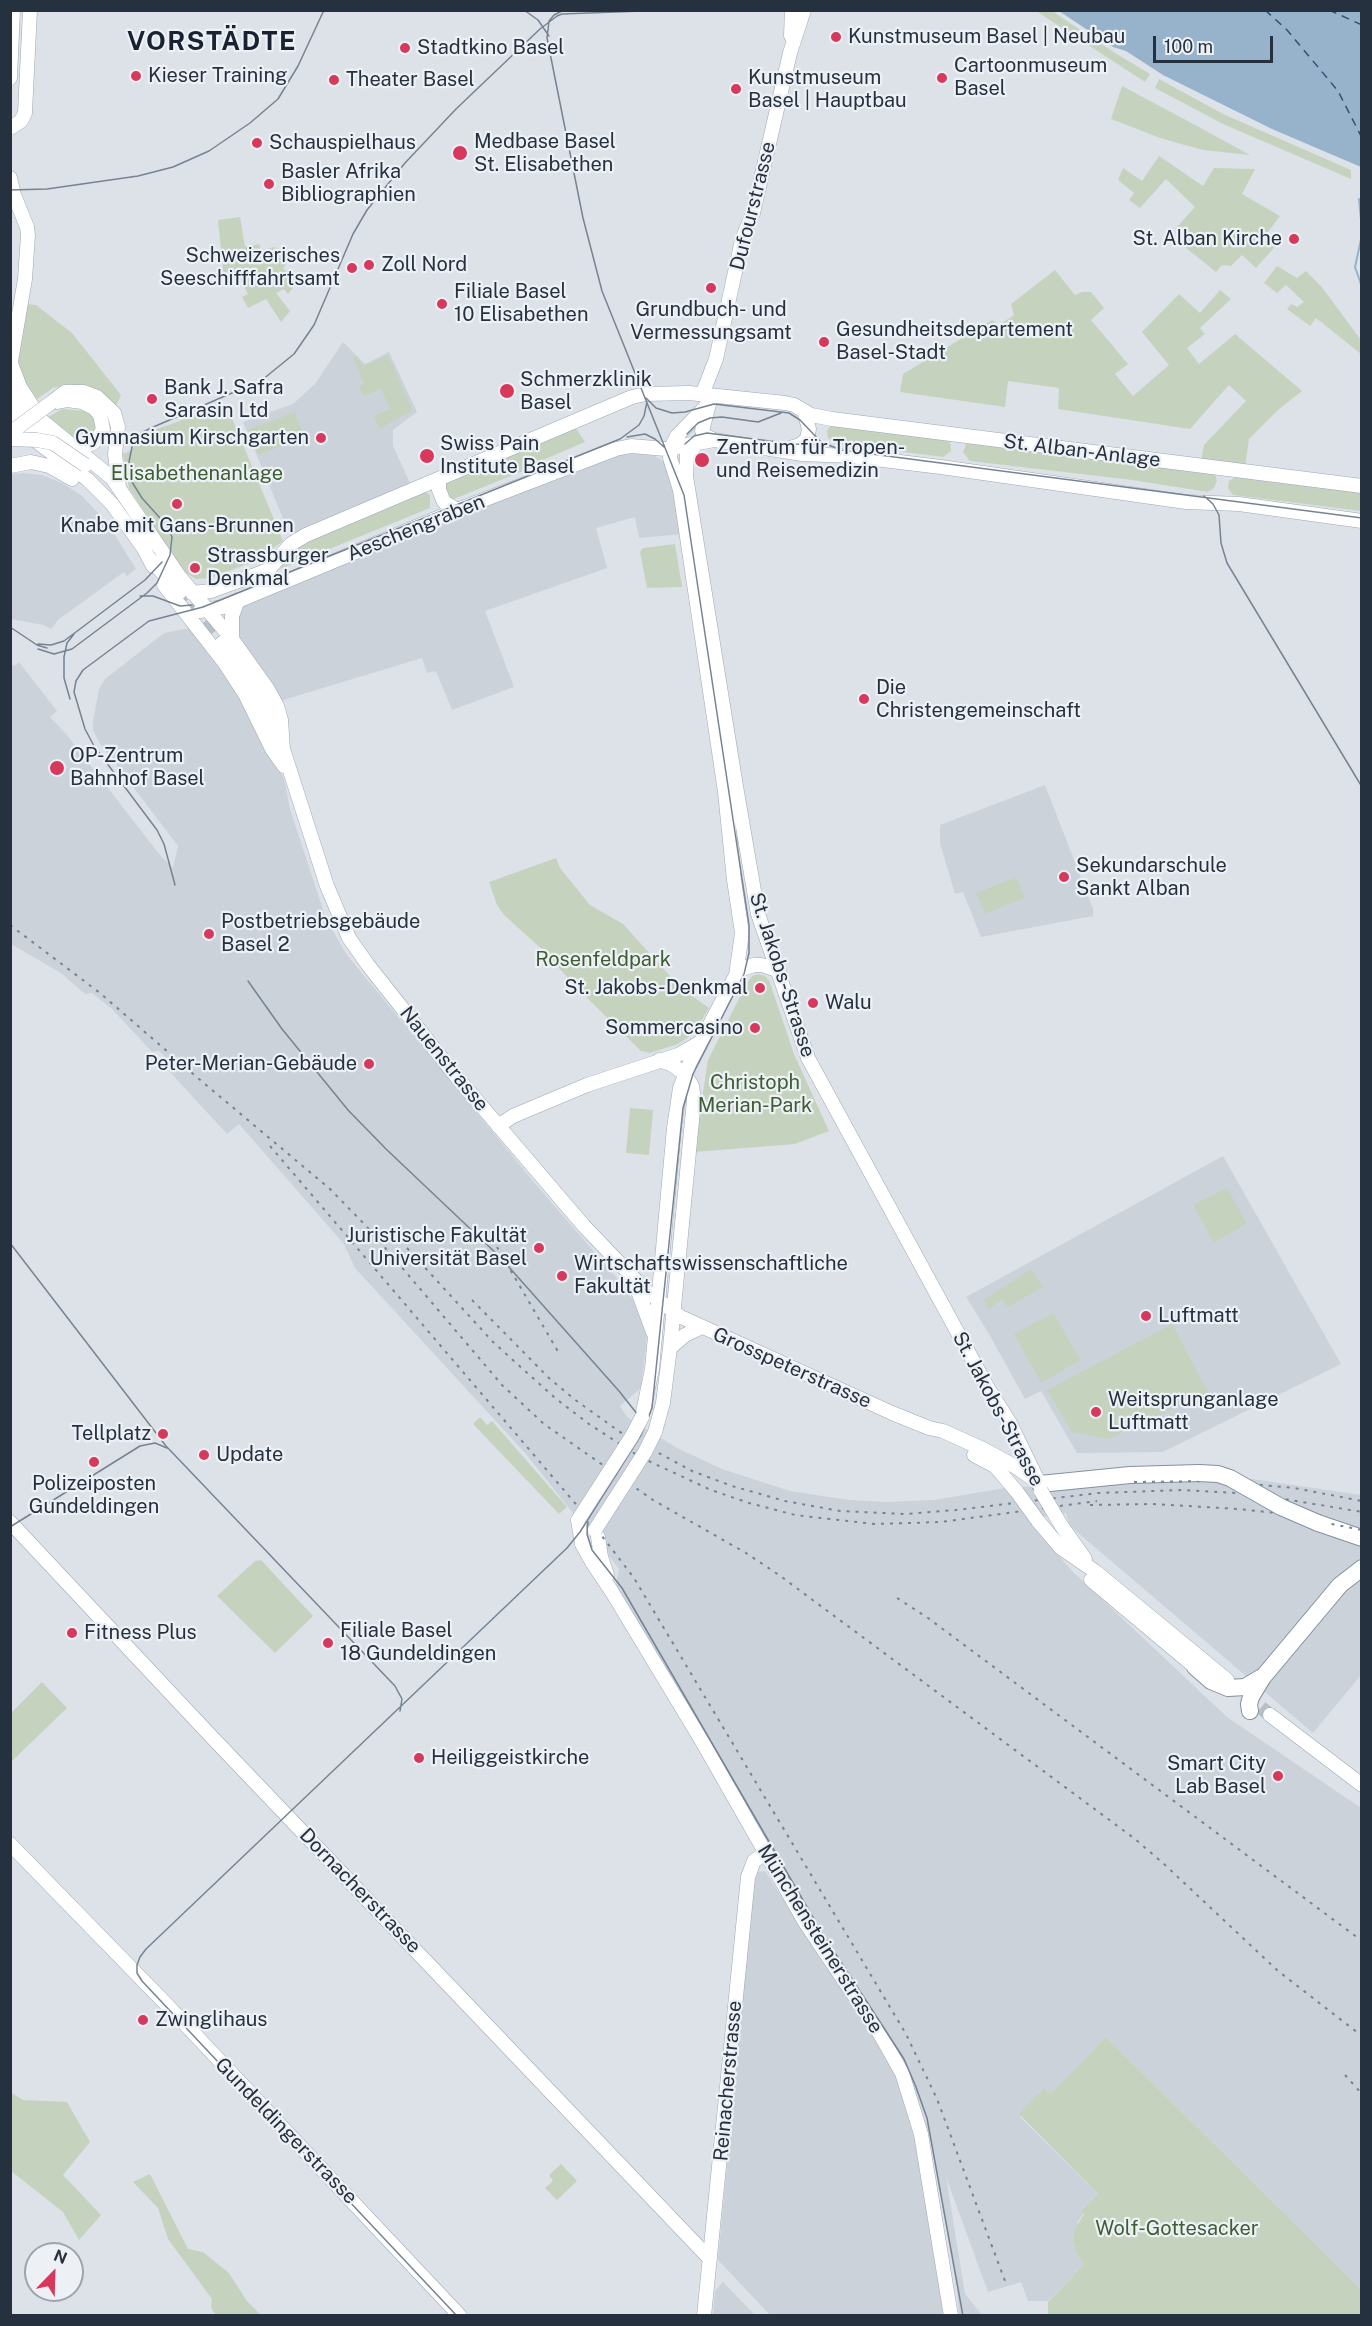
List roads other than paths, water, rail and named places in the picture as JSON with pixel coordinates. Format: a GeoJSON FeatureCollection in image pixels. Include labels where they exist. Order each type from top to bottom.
{"type":"FeatureCollection","features":[{"type":"Feature","properties":{"kind":"highway"},"geometry":{"type":"LineString","coordinates":[[1040,1487],[1158,1473],[1218,1474],[1237,1481],[1298,1515],[1362,1538]]}},
{"type":"Feature","properties":{"kind":"highway"},"geometry":{"type":"LineString","coordinates":[[1250,1711],[1251,1697],[1263,1677],[1340,1585],[1362,1568]]}},
{"type":"Feature","properties":{"kind":"highway"},"geometry":{"type":"LineString","coordinates":[[1200,1672],[1219,1684],[1237,1688],[1245,1687],[1263,1677]]}},
{"type":"Feature","properties":{"kind":"main road"},"geometry":{"type":"LineString","coordinates":[[10,78],[13,10]]}},
{"type":"Feature","properties":{"kind":"main road"},"geometry":{"type":"LineString","coordinates":[[10,128],[21,121],[25,113],[30,10]]}},
{"type":"Feature","properties":{"kind":"main road","name":"Dufourstrasse"},"geometry":{"type":"LineString","coordinates":[[790,53],[792,10]]}},
{"type":"Feature","properties":{"kind":"main road","name":"Dufourstrasse"},"geometry":{"type":"LineString","coordinates":[[714,440],[706,436],[702,429],[708,398],[716,377],[716,359],[742,240],[753,213],[801,10]]}},
{"type":"Feature","properties":{"kind":"main road"},"geometry":{"type":"LineString","coordinates":[[10,178],[12,195],[27,226],[28,235],[25,279],[11,361],[20,387],[33,410],[53,432],[101,467],[120,489],[207,611]]}},
{"type":"Feature","properties":{"kind":"main road"},"geometry":{"type":"LineString","coordinates":[[10,433],[65,392],[84,392],[97,397],[114,413],[118,427],[115,459],[120,489]]}},
{"type":"Feature","properties":{"kind":"main road"},"geometry":{"type":"LineString","coordinates":[[10,393],[21,411],[38,430],[107,486],[122,511],[125,521]]}},
{"type":"Feature","properties":{"kind":"main road","name":"Aeschengraben"},"geometry":{"type":"LineString","coordinates":[[192,593],[212,591],[262,573],[275,564],[291,544],[306,535],[632,398],[657,393],[708,398]]}},
{"type":"Feature","properties":{"kind":"main road"},"geometry":{"type":"LineString","coordinates":[[671,448],[681,430],[708,398]]}},
{"type":"Feature","properties":{"kind":"main road","name":"St. Alban-Anlage"},"geometry":{"type":"LineString","coordinates":[[708,398],[790,404],[811,415],[832,419],[1362,486]]}},
{"type":"Feature","properties":{"kind":"main road"},"geometry":{"type":"LineString","coordinates":[[52,402],[78,401],[90,405],[100,415],[103,429],[99,437],[93,443],[75,449]]}},
{"type":"Feature","properties":{"kind":"main road"},"geometry":{"type":"LineString","coordinates":[[10,411],[17,424],[29,436],[87,479],[112,504],[149,558],[191,605],[207,611]]}},
{"type":"Feature","properties":{"kind":"main road"},"geometry":{"type":"LineString","coordinates":[[785,450],[800,445],[807,439],[809,429],[804,411]]}},
{"type":"Feature","properties":{"kind":"main road"},"geometry":{"type":"LineString","coordinates":[[10,439],[53,443],[82,464]]}},
{"type":"Feature","properties":{"kind":"main road","name":"St. Alban-Anlage"},"geometry":{"type":"LineString","coordinates":[[626,446],[671,448],[714,440],[802,453],[850,456],[955,469],[1186,502],[1225,503],[1362,521]]}},
{"type":"Feature","properties":{"kind":"main road","name":"St. Jakobs-Strasse"},"geometry":{"type":"LineString","coordinates":[[698,442],[687,455],[686,476],[751,877],[758,914],[808,1058],[988,1390],[1010,1423],[1060,1525],[1096,1572]]}},
{"type":"Feature","properties":{"kind":"main road","name":"Aeschengraben"},"geometry":{"type":"LineString","coordinates":[[207,611],[457,510],[626,446]]}},
{"type":"Feature","properties":{"kind":"main road","name":"St. Jakobs-Strasse"},"geometry":{"type":"LineString","coordinates":[[671,448],[670,461],[680,490],[725,792],[742,933],[736,975]]}},
{"type":"Feature","properties":{"kind":"main road"},"geometry":{"type":"LineString","coordinates":[[10,466],[31,462],[49,466],[81,485],[125,521]]}},
{"type":"Feature","properties":{"kind":"main road"},"geometry":{"type":"LineString","coordinates":[[439,480],[439,490],[444,502],[457,510]]}},
{"type":"Feature","properties":{"kind":"main road","name":"Nauenstrasse"},"geometry":{"type":"LineString","coordinates":[[149,558],[161,581],[246,694],[272,749],[293,777]]}},
{"type":"Feature","properties":{"kind":"main road"},"geometry":{"type":"LineString","coordinates":[[227,641],[238,600]]}},
{"type":"Feature","properties":{"kind":"main road","name":"Nauenstrasse"},"geometry":{"type":"LineString","coordinates":[[207,611],[227,641],[258,674],[277,706],[281,720],[283,748],[327,886],[346,933],[374,973],[498,1126],[584,1226],[658,1302]]}},
{"type":"Feature","properties":{"kind":"main road"},"geometry":{"type":"LineString","coordinates":[[654,1347],[676,1107],[685,1074],[736,975],[742,969],[754,965],[762,965],[778,971]]}},
{"type":"Feature","properties":{"kind":"main road"},"geometry":{"type":"LineString","coordinates":[[498,1126],[513,1116],[587,1085],[691,1049],[701,1042]]}},
{"type":"Feature","properties":{"kind":"main road"},"geometry":{"type":"LineString","coordinates":[[582,1544],[599,1529],[645,1452],[655,1432],[663,1403],[694,1100],[692,1086],[685,1074],[675,1066],[659,1060]]}},
{"type":"Feature","properties":{"kind":"main road"},"geometry":{"type":"LineString","coordinates":[[633,1278],[652,1326],[654,1347]]}},
{"type":"Feature","properties":{"kind":"main road","name":"Grosspeterstrasse"},"geometry":{"type":"LineString","coordinates":[[658,1302],[702,1327],[996,1456],[1040,1487],[1032,1491],[1024,1489],[1005,1468],[989,1463],[940,1437],[929,1428]]}},
{"type":"Feature","properties":{"kind":"main road"},"geometry":{"type":"LineString","coordinates":[[670,1348],[685,1335],[702,1327]]}},
{"type":"Feature","properties":{"kind":"main road","name":"Münchensteinerstrasse"},"geometry":{"type":"LineString","coordinates":[[654,1347],[650,1387],[642,1417],[578,1520],[582,1544],[703,1743],[806,1922],[902,2073],[921,2134],[951,2316]]}},
{"type":"Feature","properties":{"kind":"main road","name":"Grosspeterstrasse"},"geometry":{"type":"LineString","coordinates":[[989,1463],[1017,1492],[1038,1521]]}},
{"type":"Feature","properties":{"kind":"main road","name":"St. Jakobs-Strasse"},"geometry":{"type":"LineString","coordinates":[[1040,1487],[1038,1521],[1061,1548],[1096,1572],[1227,1680]]}},
{"type":"Feature","properties":{"kind":"main road","name":"Dornacherstrasse"},"geometry":{"type":"LineString","coordinates":[[10,1522],[710,2259]]}},
{"type":"Feature","properties":{"kind":"main road","name":"Münchensteinerstrasse"},"geometry":{"type":"LineString","coordinates":[[599,1529],[601,1557],[612,1592]]}},
{"type":"Feature","properties":{"kind":"main road"},"geometry":{"type":"LineString","coordinates":[[1061,1548],[1100,1587],[1200,1672]]}},
{"type":"Feature","properties":{"kind":"main road"},"geometry":{"type":"LineString","coordinates":[[1270,1715],[1362,1785]]}},
{"type":"Feature","properties":{"kind":"main road","name":"Gundeldingerstrasse"},"geometry":{"type":"LineString","coordinates":[[10,1844],[169,2007],[460,2316]]}},
{"type":"Feature","properties":{"kind":"main road","name":"Reinacherstrasse"},"geometry":{"type":"LineString","coordinates":[[704,2316],[748,1877],[754,1861],[765,1853]]}},
{"type":"Feature","properties":{"kind":"water"},"geometry":{"type":"Polygon","coordinates":[[[1059,11],[1361,11],[1361,167],[1272,129],[1163,75],[1126,51],[1113,47],[1059,11]]]}},
{"type":"Feature","properties":{"kind":"waterway"},"geometry":{"type":"LineString","coordinates":[[1359,199],[1361,220]]}},
{"type":"Feature","properties":{"kind":"waterway"},"geometry":{"type":"LineString","coordinates":[[1362,235],[1355,267],[1362,287]]}},
{"type":"Feature","properties":{"kind":"tunnel"},"geometry":{"type":"LineString","coordinates":[[114,499],[149,543]]}},
{"type":"Feature","properties":{"kind":"tunnel"},"geometry":{"type":"LineString","coordinates":[[181,587],[222,643]]}},
{"type":"Feature","properties":{"kind":"tunnel"},"geometry":{"type":"LineString","coordinates":[[1245,1694],[1270,1715]]}},
{"type":"Feature","properties":{"kind":"tram line"},"geometry":{"type":"LineString","coordinates":[[10,190],[47,189],[138,176],[173,167],[209,151],[250,123],[278,99],[298,66],[324,10]]}},
{"type":"Feature","properties":{"kind":"tram line"},"geometry":{"type":"LineString","coordinates":[[524,10],[538,20],[549,36]]}},
{"type":"Feature","properties":{"kind":"tram line"},"geometry":{"type":"LineString","coordinates":[[457,2316],[142,1981],[137,1973],[137,1965],[146,1949],[567,1548],[580,1532],[641,1435],[652,1408],[683,1108],[693,1074],[744,974],[749,953],[749,925],[684,495],[602,291],[583,218],[547,38],[549,21],[554,15],[564,10]]}},
{"type":"Feature","properties":{"kind":"tram line"},"geometry":{"type":"LineString","coordinates":[[38,649],[54,654],[72,649],[157,583],[170,555],[172,537],[168,527],[142,498],[132,482],[129,462],[133,442],[141,433],[151,428],[262,380],[294,354],[314,325],[353,234],[367,210],[405,163],[456,109],[540,29],[557,16],[669,10]]}},
{"type":"Feature","properties":{"kind":"tram line"},"geometry":{"type":"LineString","coordinates":[[683,10],[710,10]]}},
{"type":"Feature","properties":{"kind":"tram line"},"geometry":{"type":"LineString","coordinates":[[646,398],[656,408],[672,413],[714,404],[789,413],[800,420],[821,442],[841,450],[1362,518]]}},
{"type":"Feature","properties":{"kind":"tram line"},"geometry":{"type":"LineString","coordinates":[[175,885],[164,844],[157,830],[94,746],[85,729],[74,692],[76,681],[83,670],[149,621],[203,607],[620,439],[639,425],[647,402]]}},
{"type":"Feature","properties":{"kind":"tram line"},"geometry":{"type":"LineString","coordinates":[[687,434],[698,423],[710,418],[722,417],[758,422],[781,413]]}},
{"type":"Feature","properties":{"kind":"tram line"},"geometry":{"type":"LineString","coordinates":[[685,444],[694,436],[707,433],[793,444],[826,445]]}},
{"type":"Feature","properties":{"kind":"tram line"},"geometry":{"type":"LineString","coordinates":[[627,437],[645,434],[664,447]]}},
{"type":"Feature","properties":{"kind":"tram line"},"geometry":{"type":"LineString","coordinates":[[1204,496],[1213,504],[1219,515],[1221,543],[1227,563],[1362,787]]}},
{"type":"Feature","properties":{"kind":"tram line"},"geometry":{"type":"LineString","coordinates":[[38,644],[51,645],[64,641],[145,580],[162,562]]}},
{"type":"Feature","properties":{"kind":"tram line"},"geometry":{"type":"LineString","coordinates":[[140,596],[153,596],[180,606],[192,605]]}},
{"type":"Feature","properties":{"kind":"tram line"},"geometry":{"type":"LineString","coordinates":[[10,627],[37,645],[47,648]]}},
{"type":"Feature","properties":{"kind":"tram line"},"geometry":{"type":"LineString","coordinates":[[70,699],[64,678],[64,657],[67,643],[74,634]]}},
{"type":"Feature","properties":{"kind":"tram line"},"geometry":{"type":"LineString","coordinates":[[248,981],[282,1029],[348,1110],[500,1257],[619,1391],[638,1415],[641,1435]]}},
{"type":"Feature","properties":{"kind":"tram line"},"geometry":{"type":"LineString","coordinates":[[10,1243],[166,1446],[395,1686],[402,1699],[400,1711]]}},
{"type":"Feature","properties":{"kind":"tram line"},"geometry":{"type":"LineString","coordinates":[[10,1527],[140,1446],[155,1443],[167,1448]]}},
{"type":"Feature","properties":{"kind":"tram line"},"geometry":{"type":"LineString","coordinates":[[588,1522],[587,1534],[592,1550],[622,1588],[822,1933],[904,2059],[927,2118],[963,2316]]}},
{"type":"Feature","properties":{"kind":"railway"},"geometry":{"type":"LineString","coordinates":[[10,925],[100,993],[330,1189],[370,1230],[502,1385],[544,1424],[653,1500],[746,1553],[779,1575],[1135,1839],[1278,1971],[1362,2036]]}},
{"type":"Feature","properties":{"kind":"railway"},"geometry":{"type":"LineString","coordinates":[[270,1146],[592,1523],[634,1578],[906,2034],[937,2099],[1005,2281]]}},
{"type":"Feature","properties":{"kind":"railway"},"geometry":{"type":"LineString","coordinates":[[497,1247],[560,1355]]}},
{"type":"Feature","properties":{"kind":"railway"},"geometry":{"type":"LineString","coordinates":[[407,1248],[493,1342],[555,1398],[589,1424],[640,1457],[711,1490],[795,1515],[874,1524],[941,1522],[1097,1501]]}},
{"type":"Feature","properties":{"kind":"railway"},"geometry":{"type":"LineString","coordinates":[[472,1300],[549,1378],[620,1432],[692,1471],[732,1486],[785,1501],[840,1511],[905,1514],[1098,1493],[1182,1490],[1255,1494],[1362,1512]]}},
{"type":"Feature","properties":{"kind":"railway"},"geometry":{"type":"LineString","coordinates":[[1134,1482],[1218,1481],[1294,1488],[1362,1501]]}},
{"type":"Feature","properties":{"kind":"railway"},"geometry":{"type":"LineString","coordinates":[[1090,1505],[1152,1504],[1239,1509],[1276,1513],[1362,1530]]}},
{"type":"Feature","properties":{"kind":"railway"},"geometry":{"type":"LineString","coordinates":[[897,1598],[928,1618],[1362,1941]]}},
{"type":"Feature","properties":{"kind":"railway"},"geometry":{"type":"LineString","coordinates":[[1345,2075],[1362,2094]]}},
{"type":"Feature","properties":{"kind":"place","name":"Kunstmuseum Basel | Neubau"},"geometry":{"type":"Point","coordinates":[836,37]}},
{"type":"Feature","properties":{"kind":"place","name":"Stadtkino Basel"},"geometry":{"type":"Point","coordinates":[405,48]}},
{"type":"Feature","properties":{"kind":"place","name":"Kieser Training"},"geometry":{"type":"Point","coordinates":[136,76]}},
{"type":"Feature","properties":{"kind":"place","name":"Cartoonmuseum Basel"},"geometry":{"type":"Point","coordinates":[942,78]}},
{"type":"Feature","properties":{"kind":"place","name":"Theater Basel"},"geometry":{"type":"Point","coordinates":[334,80]}},
{"type":"Feature","properties":{"kind":"place","name":"Kunstmuseum Basel | Hauptbau"},"geometry":{"type":"Point","coordinates":[736,89]}},
{"type":"Feature","properties":{"kind":"place","name":"Schauspielhaus"},"geometry":{"type":"Point","coordinates":[257,143]}},
{"type":"Feature","properties":{"kind":"place","name":"Medbase Basel St. Elisabethen"},"geometry":{"type":"Point","coordinates":[460,153]}},
{"type":"Feature","properties":{"kind":"place","name":"Basler Afrika Bibliographien"},"geometry":{"type":"Point","coordinates":[269,184]}},
{"type":"Feature","properties":{"kind":"place","name":"St. Alban Kirche"},"geometry":{"type":"Point","coordinates":[1294,239]}},
{"type":"Feature","properties":{"kind":"place","name":"Zoll Nord"},"geometry":{"type":"Point","coordinates":[369,265]}},
{"type":"Feature","properties":{"kind":"place","name":"Schweizerisches Seeschifffahrtsamt"},"geometry":{"type":"Point","coordinates":[352,268]}},
{"type":"Feature","properties":{"kind":"place","name":"Grundbuch- und Vermessungsamt"},"geometry":{"type":"Point","coordinates":[711,288]}},
{"type":"Feature","properties":{"kind":"place","name":"Filiale Basel 10 Elisabethen"},"geometry":{"type":"Point","coordinates":[442,304]}},
{"type":"Feature","properties":{"kind":"place","name":"Gesundheitsdepartement Basel-Stadt"},"geometry":{"type":"Point","coordinates":[824,342]}},
{"type":"Feature","properties":{"kind":"place","name":"Schmerzklinik Basel"},"geometry":{"type":"Point","coordinates":[507,391]}},
{"type":"Feature","properties":{"kind":"place","name":"Bank J. Safra Sarasin Ltd"},"geometry":{"type":"Point","coordinates":[152,399]}},
{"type":"Feature","properties":{"kind":"place","name":"Gymnasium Kirschgarten"},"geometry":{"type":"Point","coordinates":[321,438]}},
{"type":"Feature","properties":{"kind":"place","name":"Swiss Pain Institute Basel"},"geometry":{"type":"Point","coordinates":[427,456]}},
{"type":"Feature","properties":{"kind":"place","name":"Zentrum für Tropen- und Reisemedizin"},"geometry":{"type":"Point","coordinates":[702,460]}},
{"type":"Feature","properties":{"kind":"place","name":"Knabe mit Gans-Brunnen"},"geometry":{"type":"Point","coordinates":[177,504]}},
{"type":"Feature","properties":{"kind":"place","name":"Strassburger Denkmal"},"geometry":{"type":"Point","coordinates":[195,568]}},
{"type":"Feature","properties":{"kind":"place","name":"Die Christengemeinschaft"},"geometry":{"type":"Point","coordinates":[864,699]}},
{"type":"Feature","properties":{"kind":"place","name":"OP-Zentrum Bahnhof Basel"},"geometry":{"type":"Point","coordinates":[57,768]}},
{"type":"Feature","properties":{"kind":"place","name":"Sekundarschule Sankt Alban"},"geometry":{"type":"Point","coordinates":[1064,877]}},
{"type":"Feature","properties":{"kind":"place","name":"Postbetriebsgebäude Basel 2"},"geometry":{"type":"Point","coordinates":[209,934]}},
{"type":"Feature","properties":{"kind":"place","name":"St. Jakobs-Denkmal"},"geometry":{"type":"Point","coordinates":[760,988]}},
{"type":"Feature","properties":{"kind":"place","name":"Walu"},"geometry":{"type":"Point","coordinates":[813,1003]}},
{"type":"Feature","properties":{"kind":"place","name":"Sommercasino"},"geometry":{"type":"Point","coordinates":[755,1028]}},
{"type":"Feature","properties":{"kind":"place","name":"Peter-Merian-Gebäude"},"geometry":{"type":"Point","coordinates":[369,1064]}},
{"type":"Feature","properties":{"kind":"place","name":"Juristische Fakultät Universität Basel"},"geometry":{"type":"Point","coordinates":[539,1248]}},
{"type":"Feature","properties":{"kind":"place","name":"Wirtschaftswissenschaftliche Fakultät"},"geometry":{"type":"Point","coordinates":[562,1276]}},
{"type":"Feature","properties":{"kind":"place","name":"Luftmatt"},"geometry":{"type":"Point","coordinates":[1146,1316]}},
{"type":"Feature","properties":{"kind":"place","name":"Weitsprunganlage Luftmatt"},"geometry":{"type":"Point","coordinates":[1096,1412]}},
{"type":"Feature","properties":{"kind":"place","name":"Tellplatz"},"geometry":{"type":"Point","coordinates":[163,1434]}},
{"type":"Feature","properties":{"kind":"place","name":"Update"},"geometry":{"type":"Point","coordinates":[204,1455]}},
{"type":"Feature","properties":{"kind":"place","name":"Polizeiposten Gundeldingen"},"geometry":{"type":"Point","coordinates":[94,1462]}},
{"type":"Feature","properties":{"kind":"place","name":"Fitness Plus"},"geometry":{"type":"Point","coordinates":[72,1633]}},
{"type":"Feature","properties":{"kind":"place","name":"Filiale Basel 18 Gundeldingen"},"geometry":{"type":"Point","coordinates":[328,1643]}},
{"type":"Feature","properties":{"kind":"place","name":"Heiliggeistkirche"},"geometry":{"type":"Point","coordinates":[419,1758]}},
{"type":"Feature","properties":{"kind":"place","name":"Smart City Lab Basel"},"geometry":{"type":"Point","coordinates":[1278,1776]}},
{"type":"Feature","properties":{"kind":"place","name":"Zwinglihaus"},"geometry":{"type":"Point","coordinates":[143,2020]}},
{"type":"Feature","properties":{"kind":"district","name":"VORSTÄDTE"},"geometry":{"type":"Point","coordinates":[212,42]}},
{"type":"Feature","properties":{"kind":"park label","name":"Elisabethenanlage"},"geometry":{"type":"Point","coordinates":[197,474]}},
{"type":"Feature","properties":{"kind":"park label","name":"Rosenfeldpark"},"geometry":{"type":"Point","coordinates":[603,960]}},
{"type":"Feature","properties":{"kind":"park label","name":"Christoph Merian-Park"},"geometry":{"type":"Point","coordinates":[755,1094]}},
{"type":"Feature","properties":{"kind":"park label","name":"Wolf-Gottesacker"},"geometry":{"type":"Point","coordinates":[1177,2229]}}]}
